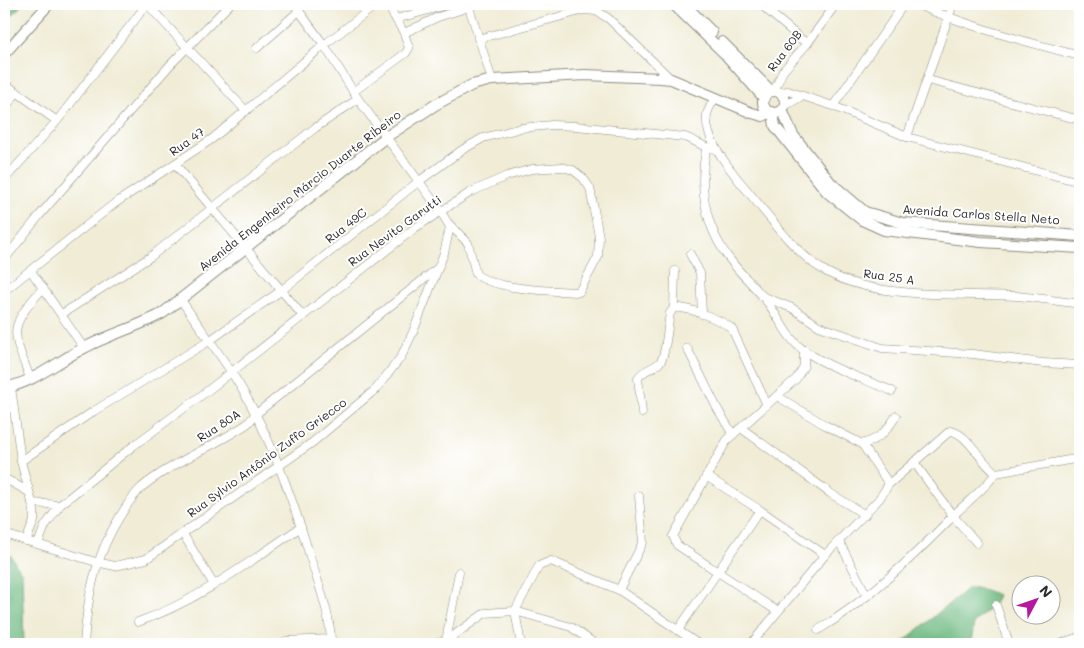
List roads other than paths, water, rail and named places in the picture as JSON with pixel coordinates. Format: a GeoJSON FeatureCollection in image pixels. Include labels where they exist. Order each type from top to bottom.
{"type":"FeatureCollection","features":[{"type":"Feature","properties":{"kind":"street"},"geometry":{"type":"LineString","coordinates":[[4,54],[49,4]]}},
{"type":"Feature","properties":{"kind":"street"},"geometry":{"type":"LineString","coordinates":[[4,180],[57,121],[147,4],[188,46],[246,111]]}},
{"type":"Feature","properties":{"kind":"street"},"geometry":{"type":"LineString","coordinates":[[4,260],[39,216],[188,46],[230,4]]}},
{"type":"Feature","properties":{"kind":"street"},"geometry":{"type":"LineString","coordinates":[[294,4],[324,45],[356,95],[448,223]]}},
{"type":"Feature","properties":{"kind":"street","name":"Rua 47"},"geometry":{"type":"LineString","coordinates":[[4,291],[114,204],[175,164],[246,111],[324,45],[377,4]]}},
{"type":"Feature","properties":{"kind":"street"},"geometry":{"type":"LineString","coordinates":[[62,314],[150,257],[315,128],[400,58],[409,48],[404,33],[387,4]]}},
{"type":"Feature","properties":{"kind":"street"},"geometry":{"type":"LineString","coordinates":[[396,19],[450,4]]}},
{"type":"Feature","properties":{"kind":"street"},"geometry":{"type":"LineString","coordinates":[[673,4],[724,54],[771,95],[785,99],[778,110],[775,126],[827,192],[862,220],[884,230],[981,242],[1080,248]]}},
{"type":"Feature","properties":{"kind":"street"},"geometry":{"type":"LineString","coordinates":[[684,4],[771,95],[778,110]]}},
{"type":"Feature","properties":{"kind":"street"},"geometry":{"type":"LineString","coordinates":[[760,4],[807,44]]}},
{"type":"Feature","properties":{"kind":"street","name":"Rua 60B"},"geometry":{"type":"LineString","coordinates":[[771,95],[783,71],[807,44],[836,4]]}},
{"type":"Feature","properties":{"kind":"street"},"geometry":{"type":"LineString","coordinates":[[833,106],[904,4]]}},
{"type":"Feature","properties":{"kind":"street"},"geometry":{"type":"LineString","coordinates":[[916,4],[993,33],[1080,56]]}},
{"type":"Feature","properties":{"kind":"street"},"geometry":{"type":"LineString","coordinates":[[907,137],[954,4]]}},
{"type":"Feature","properties":{"kind":"street"},"geometry":{"type":"LineString","coordinates":[[404,33],[469,5],[492,80]]}},
{"type":"Feature","properties":{"kind":"street"},"geometry":{"type":"LineString","coordinates":[[257,48],[299,11]]}},
{"type":"Feature","properties":{"kind":"street"},"geometry":{"type":"LineString","coordinates":[[478,39],[569,13],[596,11],[608,18],[671,80]]}},
{"type":"Feature","properties":{"kind":"street","name":"Avenida Engenheiro Márcio Duarte Ribeiro"},"geometry":{"type":"LineString","coordinates":[[7,387],[30,378],[84,348],[146,323],[182,300],[386,137],[472,85],[492,80],[585,75],[671,80],[763,116],[778,110]]}},
{"type":"Feature","properties":{"kind":"street"},"geometry":{"type":"LineString","coordinates":[[928,80],[1080,120]]}},
{"type":"Feature","properties":{"kind":"street"},"geometry":{"type":"LineString","coordinates":[[4,83],[57,121]]}},
{"type":"Feature","properties":{"kind":"street"},"geometry":{"type":"LineString","coordinates":[[742,108],[758,103],[771,95],[788,91],[800,97],[833,106],[907,137],[1080,182]]}},
{"type":"Feature","properties":{"kind":"street"},"geometry":{"type":"LineString","coordinates":[[4,109],[17,92]]}},
{"type":"Feature","properties":{"kind":"street"},"geometry":{"type":"LineString","coordinates":[[778,110],[800,97]]}},
{"type":"Feature","properties":{"kind":"street","name":"Rua 25 A"},"geometry":{"type":"LineString","coordinates":[[715,98],[707,121],[717,150],[735,175],[784,234],[818,267],[830,274],[865,286],[891,290],[1016,296],[1080,304]]}},
{"type":"Feature","properties":{"kind":"street","name":"Avenida Carlos Stella Neto"},"geometry":{"type":"LineString","coordinates":[[778,110],[794,135],[831,183],[865,212],[903,223],[1080,236]]}},
{"type":"Feature","properties":{"kind":"street","name":"Rua 49C"},"geometry":{"type":"LineString","coordinates":[[21,461],[94,411],[209,341],[282,290],[418,182],[462,150],[483,138],[521,128],[576,126],[685,137],[696,141],[706,149],[717,150]]}},
{"type":"Feature","properties":{"kind":"street"},"geometry":{"type":"LineString","coordinates":[[706,149],[702,185],[707,218],[719,244],[762,296],[793,341],[804,350],[837,369],[892,390]]}},
{"type":"Feature","properties":{"kind":"street"},"geometry":{"type":"LineString","coordinates":[[175,164],[303,316]]}},
{"type":"Feature","properties":{"kind":"street","name":"Rua Nevito Garutti"},"geometry":{"type":"LineString","coordinates":[[38,544],[45,526],[60,505],[133,446],[440,210],[471,192],[507,176],[532,169],[562,167],[572,170],[590,188],[599,237],[598,256],[579,292],[535,291],[480,277],[473,267],[468,243],[448,223]]}},
{"type":"Feature","properties":{"kind":"street","name":"Rua Sylvio Antônio Zuffo Griecco"},"geometry":{"type":"LineString","coordinates":[[4,534],[115,566],[146,560],[279,466],[347,414],[389,375],[413,332],[451,233],[448,223]]}},
{"type":"Feature","properties":{"kind":"street"},"geometry":{"type":"LineString","coordinates":[[690,254],[700,273],[702,314]]}},
{"type":"Feature","properties":{"kind":"street","name":"Rua 80A"},"geometry":{"type":"LineString","coordinates":[[84,644],[86,607],[96,562],[111,531],[131,498],[142,488],[247,424],[256,414],[437,269]]}},
{"type":"Feature","properties":{"kind":"street"},"geometry":{"type":"LineString","coordinates":[[31,271],[84,348]]}},
{"type":"Feature","properties":{"kind":"street"},"geometry":{"type":"LineString","coordinates":[[642,413],[638,378],[643,372],[660,362],[670,313],[674,308],[675,272]]}},
{"type":"Feature","properties":{"kind":"street"},"geometry":{"type":"LineString","coordinates":[[30,378],[15,337],[15,328],[32,301],[43,288]]}},
{"type":"Feature","properties":{"kind":"street"},"geometry":{"type":"LineString","coordinates":[[762,296],[792,308],[819,326],[882,348],[973,354],[1009,360],[1080,365]]}},
{"type":"Feature","properties":{"kind":"street"},"geometry":{"type":"LineString","coordinates":[[182,300],[256,414],[279,466],[301,527],[327,614],[331,641],[286,641]]}},
{"type":"Feature","properties":{"kind":"street"},"geometry":{"type":"LineString","coordinates":[[674,308],[680,307],[702,314],[726,323],[732,329],[767,405]]}},
{"type":"Feature","properties":{"kind":"street"},"geometry":{"type":"LineString","coordinates":[[687,348],[717,408],[732,433]]}},
{"type":"Feature","properties":{"kind":"street"},"geometry":{"type":"LineString","coordinates":[[777,612],[677,545],[673,536],[716,456],[732,433],[741,428],[796,379],[804,366],[804,350]]}},
{"type":"Feature","properties":{"kind":"street"},"geometry":{"type":"LineString","coordinates":[[7,387],[21,461],[32,503],[34,521],[26,541]]}},
{"type":"Feature","properties":{"kind":"street"},"geometry":{"type":"LineString","coordinates":[[777,396],[825,425],[862,444],[889,484]]}},
{"type":"Feature","properties":{"kind":"street"},"geometry":{"type":"LineString","coordinates":[[862,444],[873,442],[884,434],[896,416]]}},
{"type":"Feature","properties":{"kind":"street"},"geometry":{"type":"LineString","coordinates":[[741,428],[830,493],[865,515]]}},
{"type":"Feature","properties":{"kind":"street"},"geometry":{"type":"LineString","coordinates":[[751,644],[825,555],[865,515],[889,484],[945,434],[950,431],[956,431],[996,473]]}},
{"type":"Feature","properties":{"kind":"street"},"geometry":{"type":"LineString","coordinates":[[818,630],[844,615],[867,596],[996,473],[1080,458]]}},
{"type":"Feature","properties":{"kind":"street"},"geometry":{"type":"LineString","coordinates":[[914,462],[953,516],[977,542]]}},
{"type":"Feature","properties":{"kind":"street"},"geometry":{"type":"LineString","coordinates":[[706,476],[760,510],[825,555]]}},
{"type":"Feature","properties":{"kind":"street"},"geometry":{"type":"LineString","coordinates":[[4,478],[29,492]]}},
{"type":"Feature","properties":{"kind":"street"},"geometry":{"type":"LineString","coordinates":[[619,590],[643,542],[639,496]]}},
{"type":"Feature","properties":{"kind":"street"},"geometry":{"type":"LineString","coordinates":[[32,503],[60,505]]}},
{"type":"Feature","properties":{"kind":"street"},"geometry":{"type":"LineString","coordinates":[[678,630],[719,573],[760,510]]}},
{"type":"Feature","properties":{"kind":"street"},"geometry":{"type":"LineString","coordinates":[[138,622],[181,604],[214,585],[301,527]]}},
{"type":"Feature","properties":{"kind":"street"},"geometry":{"type":"LineString","coordinates":[[183,534],[214,585]]}},
{"type":"Feature","properties":{"kind":"street"},"geometry":{"type":"LineString","coordinates":[[840,540],[867,596]]}},
{"type":"Feature","properties":{"kind":"street"},"geometry":{"type":"LineString","coordinates":[[521,644],[515,611],[539,566],[547,562],[592,577],[619,590],[698,644]]}},
{"type":"Feature","properties":{"kind":"street"},"geometry":{"type":"LineString","coordinates":[[446,641],[459,572]]}},
{"type":"Feature","properties":{"kind":"street"},"geometry":{"type":"LineString","coordinates":[[996,605],[1009,644]]}},
{"type":"Feature","properties":{"kind":"street"},"geometry":{"type":"LineString","coordinates":[[433,644],[446,641],[485,614],[515,611],[570,627],[595,644]]}},
{"type":"Feature","properties":{"kind":"street"},"geometry":{"type":"LineString","coordinates":[[1058,644],[1080,637]]}}]}
